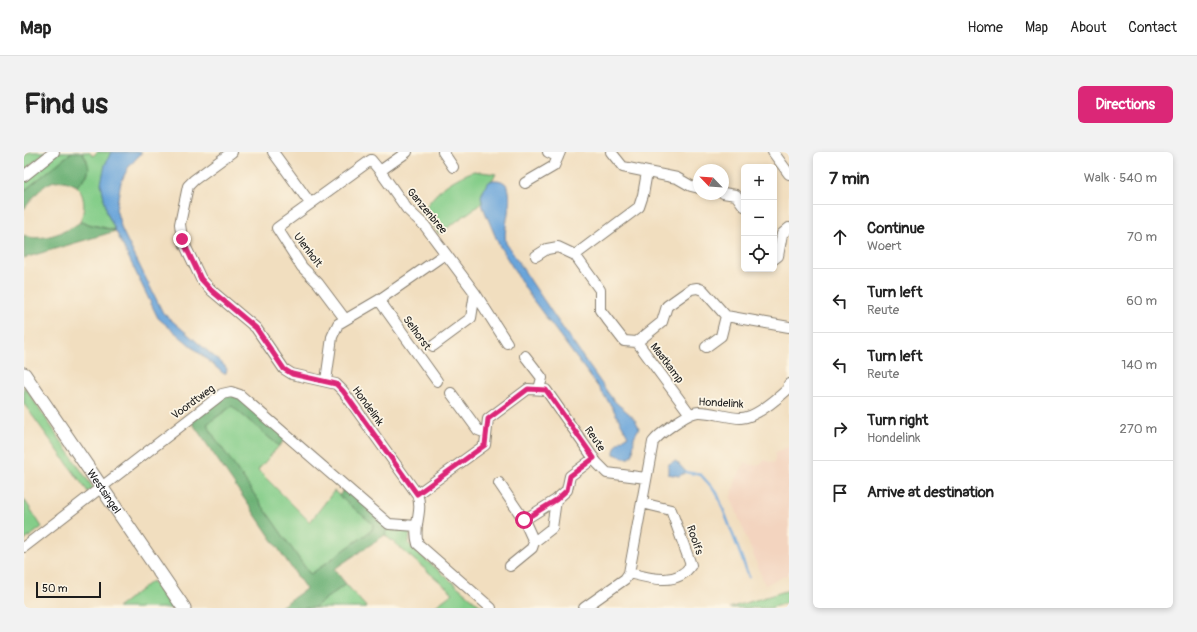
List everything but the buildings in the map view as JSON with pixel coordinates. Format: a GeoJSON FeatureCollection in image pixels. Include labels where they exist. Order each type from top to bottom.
{"type":"FeatureCollection","features":[{"type":"Feature","properties":{"kind":"main road","name":"Westsingel"},"geometry":{"type":"LineString","coordinates":[[24,374],[184,608]]}},
{"type":"Feature","properties":{"kind":"street"},"geometry":{"type":"LineString","coordinates":[[24,176],[54,152]]}},
{"type":"Feature","properties":{"kind":"street","name":"Hondelink"},"geometry":{"type":"LineString","coordinates":[[232,152],[188,186],[180,224],[182,239],[201,279],[212,291],[256,328],[284,369],[292,374],[336,384],[343,391],[417,494]]}},
{"type":"Feature","properties":{"kind":"street"},"geometry":{"type":"LineString","coordinates":[[273,152],[310,203]]}},
{"type":"Feature","properties":{"kind":"street"},"geometry":{"type":"LineString","coordinates":[[380,172],[407,152]]}},
{"type":"Feature","properties":{"kind":"street"},"geometry":{"type":"LineString","coordinates":[[443,152],[453,167]]}},
{"type":"Feature","properties":{"kind":"street"},"geometry":{"type":"LineString","coordinates":[[525,182],[554,166],[559,154],[548,152]]}},
{"type":"Feature","properties":{"kind":"street"},"geometry":{"type":"LineString","coordinates":[[611,152],[623,167],[677,178],[693,186]]}},
{"type":"Feature","properties":{"kind":"street"},"geometry":{"type":"LineString","coordinates":[[773,152],[789,174]]}},
{"type":"Feature","properties":{"kind":"street","name":"Ulenholt"},"geometry":{"type":"LineString","coordinates":[[345,319],[318,283],[302,267],[277,228],[371,160],[380,172]]}},
{"type":"Feature","properties":{"kind":"street","name":"Ganzenbree"},"geometry":{"type":"LineString","coordinates":[[380,172],[407,209],[425,226],[475,294],[507,342]]}},
{"type":"Feature","properties":{"kind":"street"},"geometry":{"type":"LineString","coordinates":[[536,256],[547,249],[558,247],[575,255],[639,207],[644,195],[647,172]]}},
{"type":"Feature","properties":{"kind":"street"},"geometry":{"type":"LineString","coordinates":[[729,194],[736,195],[741,202]]}},
{"type":"Feature","properties":{"kind":"street"},"geometry":{"type":"LineString","coordinates":[[777,257],[777,242],[782,234],[789,228]]}},
{"type":"Feature","properties":{"kind":"street"},"geometry":{"type":"LineString","coordinates":[[326,381],[332,337],[338,324],[379,300],[445,254]]}},
{"type":"Feature","properties":{"kind":"street","name":"Maatkamp"},"geometry":{"type":"LineString","coordinates":[[575,255],[600,290],[600,310],[624,341],[637,342],[690,414]]}},
{"type":"Feature","properties":{"kind":"street"},"geometry":{"type":"LineString","coordinates":[[637,342],[662,322],[667,306],[691,290],[697,288],[703,290],[718,309],[726,316],[789,327]]}},
{"type":"Feature","properties":{"kind":"street"},"geometry":{"type":"LineString","coordinates":[[433,346],[471,318],[475,294]]}},
{"type":"Feature","properties":{"kind":"street","name":"Selhorst"},"geometry":{"type":"LineString","coordinates":[[379,300],[436,381]]}},
{"type":"Feature","properties":{"kind":"street"},"geometry":{"type":"LineString","coordinates":[[706,346],[721,336],[726,316]]}},
{"type":"Feature","properties":{"kind":"street"},"geometry":{"type":"LineString","coordinates":[[491,608],[418,544],[415,536],[420,503],[417,494],[485,445],[488,419],[528,389],[539,389],[542,378],[525,356]]}},
{"type":"Feature","properties":{"kind":"street","name":"Hondelink"},"geometry":{"type":"LineString","coordinates":[[629,573],[653,442],[658,436],[690,414],[698,412],[742,418],[751,416],[789,388]]}},
{"type":"Feature","properties":{"kind":"street","name":"Reute"},"geometry":{"type":"LineString","coordinates":[[539,389],[546,390],[594,458],[607,473],[646,478]]}},
{"type":"Feature","properties":{"kind":"street","name":"Voordtweg"},"geometry":{"type":"LineString","coordinates":[[24,547],[222,394],[231,392],[240,395],[390,524],[416,526]]}},
{"type":"Feature","properties":{"kind":"street"},"geometry":{"type":"LineString","coordinates":[[451,393],[478,430],[486,433]]}},
{"type":"Feature","properties":{"kind":"street"},"geometry":{"type":"LineString","coordinates":[[524,520],[556,500],[567,490],[570,476],[594,458]]}},
{"type":"Feature","properties":{"kind":"street"},"geometry":{"type":"LineString","coordinates":[[499,483],[524,520],[534,542]]}},
{"type":"Feature","properties":{"kind":"street"},"geometry":{"type":"LineString","coordinates":[[510,566],[532,548],[534,542],[552,528],[556,500]]}},
{"type":"Feature","properties":{"kind":"street","name":"Roolfs"},"geometry":{"type":"LineString","coordinates":[[629,573],[662,581],[686,572],[691,565],[671,510],[642,503]]}},
{"type":"Feature","properties":{"kind":"street"},"geometry":{"type":"LineString","coordinates":[[584,608],[625,579],[629,573]]}},
{"type":"Feature","properties":{"kind":"shaded area"},"geometry":{"type":"Polygon","coordinates":[[[789,446],[789,574],[765,585],[731,498],[736,479],[745,463],[758,466],[764,460],[774,463],[776,452],[789,446]]]}},
{"type":"Feature","properties":{"kind":"green space"},"geometry":{"type":"Polygon","coordinates":[[[30,152],[46,152],[24,170],[24,156],[30,152]]]}},
{"type":"Feature","properties":{"kind":"green space"},"geometry":{"type":"Polygon","coordinates":[[[58,152],[72,152],[24,191],[24,179],[58,152]]]}},
{"type":"Feature","properties":{"kind":"green space"},"geometry":{"type":"Polygon","coordinates":[[[72,152],[82,152],[89,167],[85,177],[77,186],[68,182],[60,181],[46,185],[35,195],[24,209],[24,191],[72,152]]]}},
{"type":"Feature","properties":{"kind":"green space"},"geometry":{"type":"Polygon","coordinates":[[[82,152],[89,152],[93,156],[97,152],[111,152],[107,213],[115,230],[80,222],[84,204],[82,195],[77,186],[88,174],[87,160],[82,152]]]}},
{"type":"Feature","properties":{"kind":"green space"},"geometry":{"type":"Polygon","coordinates":[[[474,171],[496,174],[483,190],[481,198],[482,203],[439,234],[427,217],[421,214],[432,199],[443,188],[474,171]]]}},
{"type":"Feature","properties":{"kind":"green space"},"geometry":{"type":"Polygon","coordinates":[[[80,222],[116,231],[24,258],[24,235],[37,238],[45,237],[61,233],[80,222]]]}},
{"type":"Feature","properties":{"kind":"green space"},"geometry":{"type":"Polygon","coordinates":[[[24,386],[93,488],[88,492],[24,404],[24,386]]]}},
{"type":"Feature","properties":{"kind":"green space"},"geometry":{"type":"Polygon","coordinates":[[[223,395],[236,395],[287,437],[279,446],[232,406],[207,424],[215,438],[309,573],[311,574],[372,530],[373,524],[339,496],[345,488],[388,525],[385,535],[334,569],[346,584],[313,608],[279,608],[306,589],[191,421],[223,395]]]}},
{"type":"Feature","properties":{"kind":"green space"},"geometry":{"type":"Polygon","coordinates":[[[232,406],[279,446],[258,470],[310,522],[334,491],[373,524],[372,530],[311,574],[309,573],[215,438],[207,424],[232,406]]]}},
{"type":"Feature","properties":{"kind":"green space"},"geometry":{"type":"Polygon","coordinates":[[[24,499],[42,527],[24,541],[24,499]]]}},
{"type":"Feature","properties":{"kind":"green space"},"geometry":{"type":"Polygon","coordinates":[[[388,525],[410,530],[409,543],[412,548],[483,608],[433,608],[453,593],[385,535],[388,525]]]}},
{"type":"Feature","properties":{"kind":"green space"},"geometry":{"type":"Polygon","coordinates":[[[152,581],[172,608],[117,608],[152,581]]]}},
{"type":"Feature","properties":{"kind":"green space"},"geometry":{"type":"Polygon","coordinates":[[[346,584],[367,608],[313,608],[346,584]]]}},
{"type":"Feature","properties":{"kind":"green space"},"geometry":{"type":"Polygon","coordinates":[[[789,590],[789,602],[770,608],[729,608],[789,590]]]}},
{"type":"Feature","properties":{"kind":"water"},"geometry":{"type":"Polygon","coordinates":[[[111,152],[142,152],[128,168],[121,182],[116,209],[122,230],[163,313],[224,365],[227,369],[226,373],[224,374],[158,318],[107,213],[101,183],[105,165],[111,152]]]}},
{"type":"Feature","properties":{"kind":"water"},"geometry":{"type":"Polygon","coordinates":[[[493,180],[502,181],[507,186],[509,194],[505,235],[506,243],[611,397],[637,423],[639,428],[634,437],[633,454],[630,458],[625,458],[614,454],[618,443],[628,436],[612,407],[530,296],[499,245],[483,207],[481,196],[487,183],[493,180]]]}},
{"type":"Feature","properties":{"kind":"water"},"geometry":{"type":"Polygon","coordinates":[[[676,461],[686,472],[679,476],[668,474],[668,465],[676,461]]]}},
{"type":"Feature","properties":{"kind":"waterway"},"geometry":{"type":"LineString","coordinates":[[686,472],[701,475],[717,493],[749,577]]}},
{"type":"Feature","properties":{"kind":"route"},"geometry":{"type":"LineString","coordinates":[[182,239],[201,279],[212,291],[256,328],[284,369],[292,374],[336,384],[343,391],[417,494],[458,466],[485,445],[488,419],[528,389],[546,390],[594,458],[570,476],[567,490],[556,500],[524,520]]}}]}
